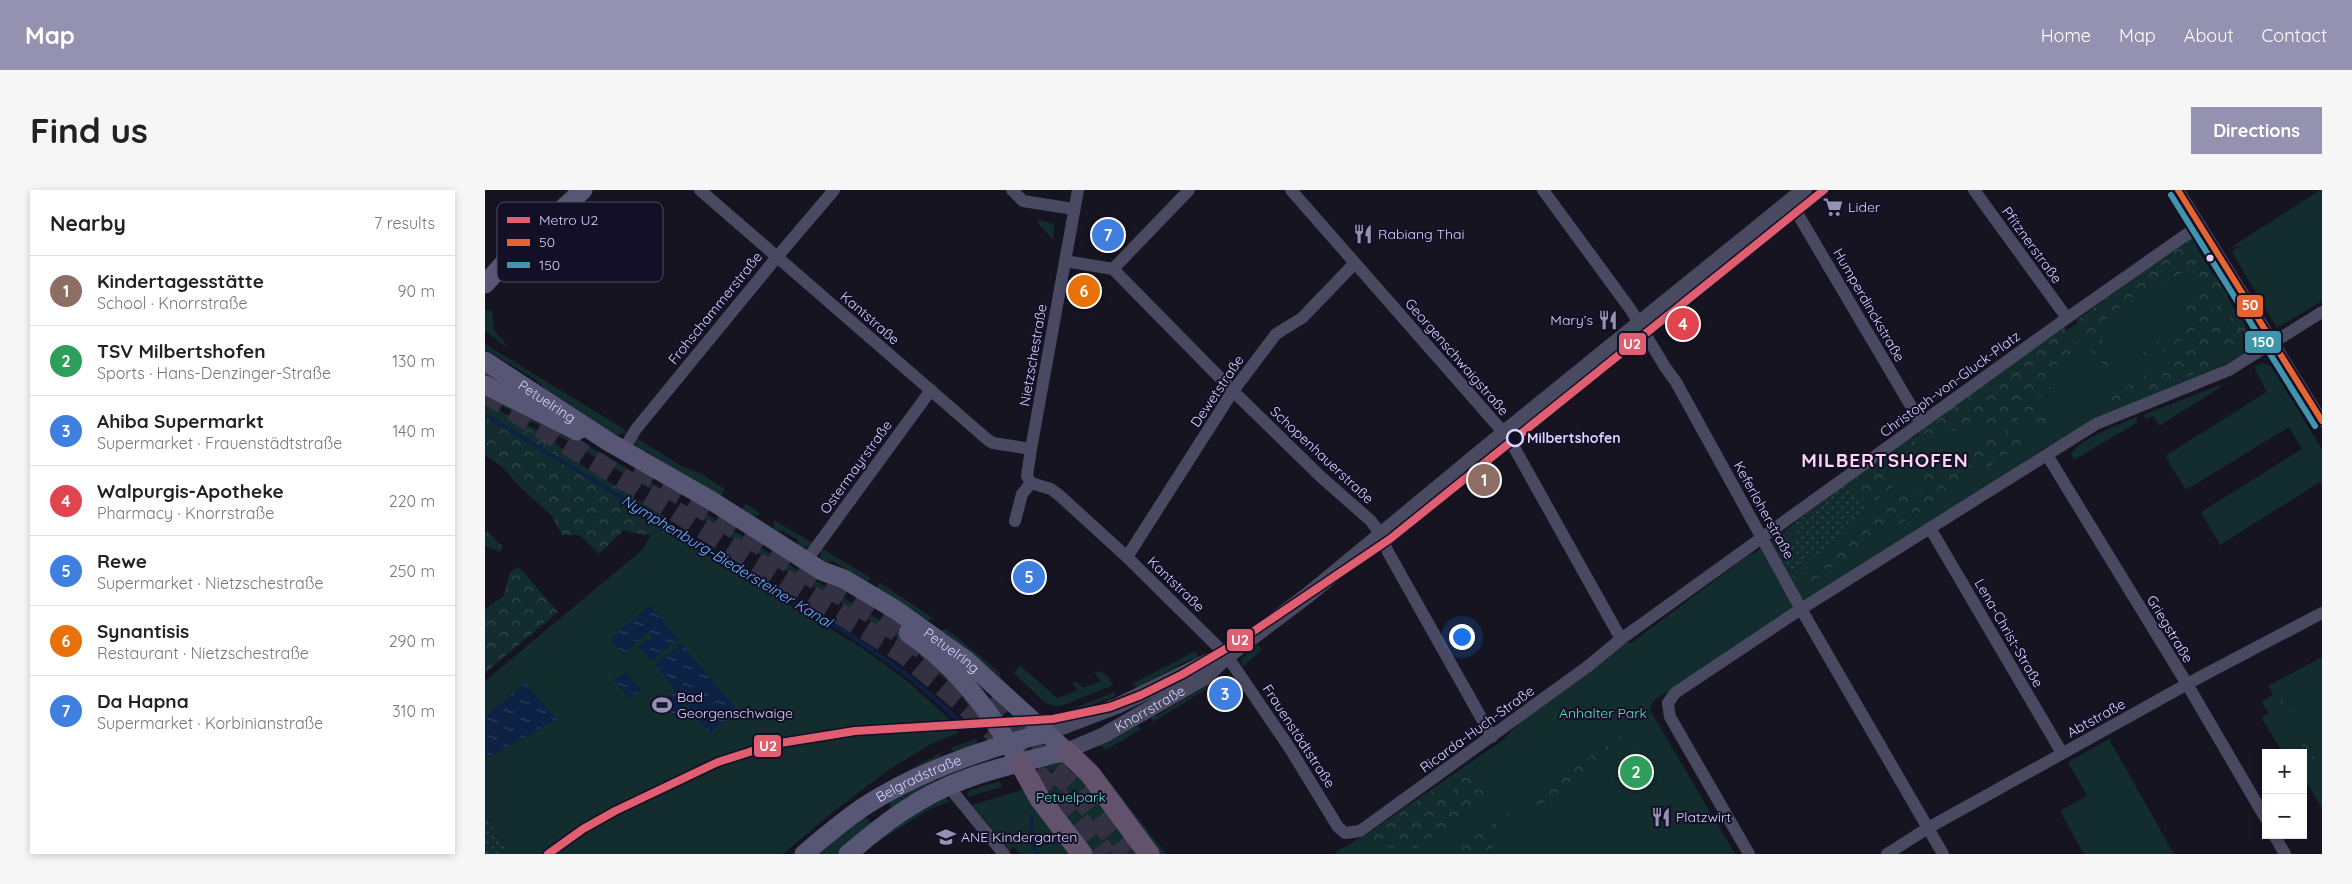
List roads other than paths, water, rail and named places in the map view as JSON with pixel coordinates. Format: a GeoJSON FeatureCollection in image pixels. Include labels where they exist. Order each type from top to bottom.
{"type":"FeatureCollection","features":[{"type":"Feature","properties":{"kind":"highway"},"geometry":{"type":"LineString","coordinates":[[1066,751],[1090,774],[1149,854]]}},
{"type":"Feature","properties":{"kind":"highway"},"geometry":{"type":"LineString","coordinates":[[1020,763],[1040,799],[1082,854]]}},
{"type":"Feature","properties":{"kind":"main road"},"geometry":{"type":"LineString","coordinates":[[570,202],[583,190]]}},
{"type":"Feature","properties":{"kind":"main road"},"geometry":{"type":"LineString","coordinates":[[485,276],[497,267]]}},
{"type":"Feature","properties":{"kind":"main road"},"geometry":{"type":"LineString","coordinates":[[485,284],[497,271]]}},
{"type":"Feature","properties":{"kind":"main road","name":"Petuelring"},"geometry":{"type":"LineString","coordinates":[[485,360],[617,446],[712,502],[814,566],[835,584],[919,640],[954,671],[993,716],[1020,763]]}},
{"type":"Feature","properties":{"kind":"main road","name":"Petuelring"},"geometry":{"type":"LineString","coordinates":[[485,385],[566,426],[617,446]]}},
{"type":"Feature","properties":{"kind":"main road","name":"Petuelring"},"geometry":{"type":"LineString","coordinates":[[814,566],[844,579],[896,610],[940,641],[991,682],[1066,751]]}},
{"type":"Feature","properties":{"kind":"main road","name":"Belgradstraße"},"geometry":{"type":"LineString","coordinates":[[804,854],[857,813],[884,796],[953,763],[1009,742],[1046,733]]}},
{"type":"Feature","properties":{"kind":"main road","name":"Belgradstraße"},"geometry":{"type":"LineString","coordinates":[[848,854],[895,816],[948,786],[1020,763],[1066,751]]}},
{"type":"Feature","properties":{"kind":"main road"},"geometry":{"type":"LineString","coordinates":[[884,796],[882,804],[888,812],[895,816]]}},
{"type":"Feature","properties":{"kind":"main road"},"geometry":{"type":"LineString","coordinates":[[857,813],[868,813],[875,822],[876,830]]}},
{"type":"Feature","properties":{"kind":"street","name":"Kantstraße"},"geometry":{"type":"LineString","coordinates":[[700,190],[993,443],[1031,449]]}},
{"type":"Feature","properties":{"kind":"street","name":"Frohschammerstraße"},"geometry":{"type":"LineString","coordinates":[[617,446],[636,429],[777,257],[835,190]]}},
{"type":"Feature","properties":{"kind":"street"},"geometry":{"type":"LineString","coordinates":[[1012,190],[1023,201],[1074,209]]}},
{"type":"Feature","properties":{"kind":"street","name":"Nietzschestraße"},"geometry":{"type":"LineString","coordinates":[[1031,483],[1027,476],[1031,449],[1077,190]]}},
{"type":"Feature","properties":{"kind":"street"},"geometry":{"type":"LineString","coordinates":[[1065,261],[1113,269],[1189,190]]}},
{"type":"Feature","properties":{"kind":"street","name":"Georgenschwaigstraße"},"geometry":{"type":"LineString","coordinates":[[1291,190],[1504,433],[1515,448],[1621,639]]}},
{"type":"Feature","properties":{"kind":"street","name":"Keferloherstraße"},"geometry":{"type":"LineString","coordinates":[[1543,190],[1639,324],[1680,390],[1801,609],[1943,854]]}},
{"type":"Feature","properties":{"kind":"street","name":"Knorrstraße"},"geometry":{"type":"LineString","coordinates":[[1066,751],[1104,735],[1205,677],[1227,656],[1271,625],[1804,190]]}},
{"type":"Feature","properties":{"kind":"street","name":"Pfitznerstraße"},"geometry":{"type":"LineString","coordinates":[[1974,190],[2067,318]]}},
{"type":"Feature","properties":{"kind":"street"},"geometry":{"type":"LineString","coordinates":[[2178,190],[2322,421]]}},
{"type":"Feature","properties":{"kind":"street","name":"Humperdinckstraße"},"geometry":{"type":"LineString","coordinates":[[1790,201],[1921,423]]}},
{"type":"Feature","properties":{"kind":"street","name":"Christoph-von-Gluck-Platz"},"geometry":{"type":"LineString","coordinates":[[1621,639],[2067,318],[2201,225]]}},
{"type":"Feature","properties":{"kind":"street","name":"Dewetstraße"},"geometry":{"type":"LineString","coordinates":[[1127,557],[1233,391],[1276,334],[1302,318],[1355,263]]}},
{"type":"Feature","properties":{"kind":"street","name":"Schopenhauerstraße"},"geometry":{"type":"LineString","coordinates":[[1113,269],[1320,476],[1371,521],[1381,535],[1388,552],[1492,737]]}},
{"type":"Feature","properties":{"kind":"street"},"geometry":{"type":"LineString","coordinates":[[1749,854],[1669,717],[1667,703],[1675,693],[1801,609],[2096,424],[2229,370],[2275,344],[2322,312]]}},
{"type":"Feature","properties":{"kind":"street","name":"Ostermayrstraße"},"geometry":{"type":"LineString","coordinates":[[814,566],[931,390]]}},
{"type":"Feature","properties":{"kind":"street","name":"Griegstraße"},"geometry":{"type":"LineString","coordinates":[[2047,455],[2187,684],[2262,812]]}},
{"type":"Feature","properties":{"kind":"street","name":"Kantstraße"},"geometry":{"type":"LineString","coordinates":[[1031,483],[1059,495],[1127,557],[1227,656]]}},
{"type":"Feature","properties":{"kind":"street"},"geometry":{"type":"LineString","coordinates":[[1015,521],[1022,494],[1031,483]]}},
{"type":"Feature","properties":{"kind":"street","name":"Lena-Christ-Straße"},"geometry":{"type":"LineString","coordinates":[[1930,528],[2062,754]]}},
{"type":"Feature","properties":{"kind":"street","name":"Abtstraße"},"geometry":{"type":"LineString","coordinates":[[1887,854],[1928,828],[2187,684],[2322,613]]}},
{"type":"Feature","properties":{"kind":"street","name":"Ricarda-Huch-Straße"},"geometry":{"type":"LineString","coordinates":[[1345,833],[1360,831],[1492,737],[1587,667],[1621,639]]}},
{"type":"Feature","properties":{"kind":"street","name":"Knorrstraße"},"geometry":{"type":"LineString","coordinates":[[1046,733],[1117,706],[1207,662],[1227,656]]}},
{"type":"Feature","properties":{"kind":"street","name":"Frauenstädtstraße"},"geometry":{"type":"LineString","coordinates":[[1227,656],[1289,747],[1338,827],[1345,833]]}},
{"type":"Feature","properties":{"kind":"street"},"geometry":{"type":"LineString","coordinates":[[948,786],[1005,854]]}},
{"type":"Feature","properties":{"kind":"street"},"geometry":{"type":"LineString","coordinates":[[2276,839],[2285,854]]}},
{"type":"Feature","properties":{"kind":"water"},"geometry":{"type":"Polygon","coordinates":[[[650,605],[678,639],[651,661],[638,646],[653,637],[649,632],[623,654],[610,639],[650,605]]]}},
{"type":"Feature","properties":{"kind":"water"},"geometry":{"type":"Polygon","coordinates":[[[681,643],[737,710],[709,733],[682,698],[679,700],[688,711],[677,720],[661,701],[675,689],[655,665],[681,643]]]}},
{"type":"Feature","properties":{"kind":"water"},"geometry":{"type":"Polygon","coordinates":[[[627,672],[641,690],[630,699],[613,680],[627,672]]]}},
{"type":"Feature","properties":{"kind":"water"},"geometry":{"type":"Polygon","coordinates":[[[526,683],[557,720],[485,759],[485,716],[526,683]]]}},
{"type":"Feature","properties":{"kind":"waterway","name":"Nymphenburg-Biedersteiner Kanal"},"geometry":{"type":"LineString","coordinates":[[485,415],[850,635],[910,677],[959,720]]}},
{"type":"Feature","properties":{"kind":"waterway","name":"Nymphenburg-Biedersteiner Kanal"},"geometry":{"type":"LineString","coordinates":[[1031,816],[1034,848],[1038,854]]}},
{"type":"Feature","properties":{"kind":"tunnel"},"geometry":{"type":"LineString","coordinates":[[485,373],[519,394]]}},
{"type":"Feature","properties":{"kind":"tunnel"},"geometry":{"type":"LineString","coordinates":[[485,393],[903,653],[958,699],[1011,748],[1061,799],[1106,854]]}},
{"type":"Feature","properties":{"kind":"tunnel"},"geometry":{"type":"LineString","coordinates":[[636,467],[875,616],[922,649]]}},
{"type":"Feature","properties":{"kind":"tunnel"},"geometry":{"type":"LineString","coordinates":[[986,703],[1073,788],[1126,854]]}},
{"type":"Feature","properties":{"kind":"metro line","name":"U2"},"geometry":{"type":"LineString","coordinates":[[548,854],[583,829],[615,811],[718,762],[774,744],[855,731],[1053,719],[1110,707],[1141,695],[1183,674],[1239,641],[1390,539],[1824,190]]}},
{"type":"Feature","properties":{"kind":"place","name":"Lider"},"geometry":{"type":"Point","coordinates":[1833,207]}},
{"type":"Feature","properties":{"kind":"place","name":"Rabiang Thai"},"geometry":{"type":"Point","coordinates":[1363,234]}},
{"type":"Feature","properties":{"kind":"place","name":"Da Hapna"},"geometry":{"type":"Point","coordinates":[1108,235]}},
{"type":"Feature","properties":{"kind":"place","name":"Synantisis"},"geometry":{"type":"Point","coordinates":[1084,291]}},
{"type":"Feature","properties":{"kind":"place","name":"Mary’s"},"geometry":{"type":"Point","coordinates":[1608,320]}},
{"type":"Feature","properties":{"kind":"place","name":"Walpurgis-Apotheke"},"geometry":{"type":"Point","coordinates":[1683,324]}},
{"type":"Feature","properties":{"kind":"place","name":"Milbertshofen"},"geometry":{"type":"Point","coordinates":[1515,438]}},
{"type":"Feature","properties":{"kind":"place","name":"Kindertagesstätte"},"geometry":{"type":"Point","coordinates":[1484,480]}},
{"type":"Feature","properties":{"kind":"place","name":"Rewe"},"geometry":{"type":"Point","coordinates":[1029,577]}},
{"type":"Feature","properties":{"kind":"place","name":"Ahiba Supermarkt"},"geometry":{"type":"Point","coordinates":[1225,694]}},
{"type":"Feature","properties":{"kind":"place","name":"Bad Georgenschwaige"},"geometry":{"type":"Point","coordinates":[662,705]}},
{"type":"Feature","properties":{"kind":"place","name":"TSV Milbertshofen"},"geometry":{"type":"Point","coordinates":[1636,772]}},
{"type":"Feature","properties":{"kind":"place","name":"Platzwirt"},"geometry":{"type":"Point","coordinates":[1661,817]}},
{"type":"Feature","properties":{"kind":"place","name":"ANE Kindergarten"},"geometry":{"type":"Point","coordinates":[946,837]}},
{"type":"Feature","properties":{"kind":"district","name":"MILBERTSHOFEN"},"geometry":{"type":"Point","coordinates":[1885,460]}},
{"type":"Feature","properties":{"kind":"park label","name":"Anhalter Park"},"geometry":{"type":"Point","coordinates":[1603,713]}},
{"type":"Feature","properties":{"kind":"park label","name":"Petuelpark"},"geometry":{"type":"Point","coordinates":[1071,797]}}]}
